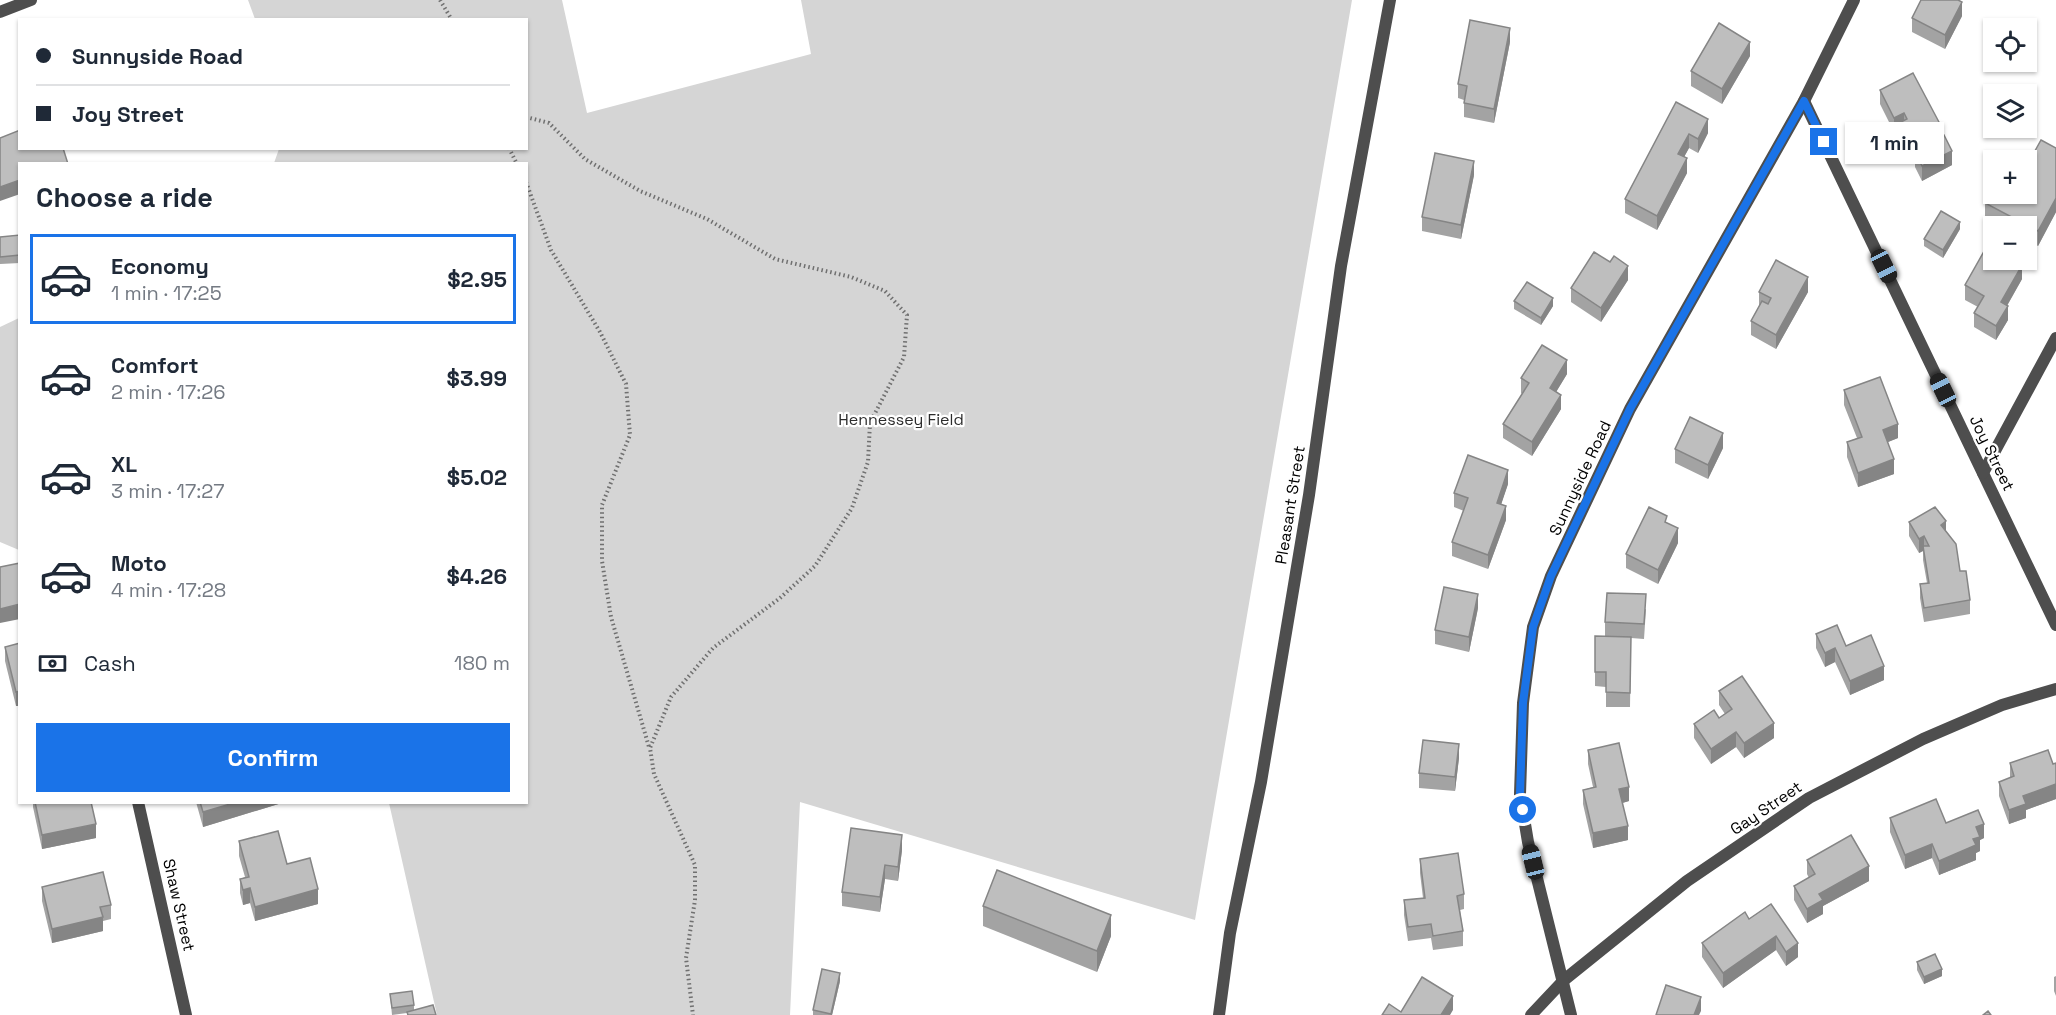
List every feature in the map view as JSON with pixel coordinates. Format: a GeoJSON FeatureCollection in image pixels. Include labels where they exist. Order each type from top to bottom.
{"type":"FeatureCollection","features":[{"type":"Feature","properties":{"kind":"street"},"geometry":{"type":"LineString","coordinates":[[0,12],[31,0]]}},
{"type":"Feature","properties":{"kind":"street","name":"Pleasant Street"},"geometry":{"type":"LineString","coordinates":[[1219,1015],[1230,933],[1261,782],[1309,495],[1341,266],[1390,0]]}},
{"type":"Feature","properties":{"kind":"street","name":"Sunnyside Road"},"geometry":{"type":"LineString","coordinates":[[1571,1015],[1528,842],[1520,794],[1523,703],[1533,627],[1551,576],[1630,409],[1804,101],[1854,0]]}},
{"type":"Feature","properties":{"kind":"street","name":"Joy Street"},"geometry":{"type":"LineString","coordinates":[[1804,101],[2056,625]]}},
{"type":"Feature","properties":{"kind":"street"},"geometry":{"type":"LineString","coordinates":[[1983,473],[2056,338]]}},
{"type":"Feature","properties":{"kind":"street","name":"Gay Street"},"geometry":{"type":"LineString","coordinates":[[1531,1015],[1564,980],[1687,881],[1809,798],[1933,735],[2002,705],[2056,689]]}},
{"type":"Feature","properties":{"kind":"street","name":"Shaw Street"},"geometry":{"type":"LineString","coordinates":[[138,804],[186,1015]]}},
{"type":"Feature","properties":{"kind":"path"},"geometry":{"type":"LineString","coordinates":[[440,0],[452,18]]}},
{"type":"Feature","properties":{"kind":"path"},"geometry":{"type":"LineString","coordinates":[[528,118],[549,123],[585,159],[640,191],[707,219],[775,259],[851,277],[885,291],[907,315],[904,357],[870,423],[868,462],[852,508],[815,566],[780,598],[713,648],[671,698],[650,748]]}},
{"type":"Feature","properties":{"kind":"path"},"geometry":{"type":"LineString","coordinates":[[528,187],[551,250],[600,332],[626,384],[630,435],[602,505],[602,561],[611,617],[650,748],[654,774],[695,864],[695,900],[686,958],[693,1015]]}},
{"type":"Feature","properties":{"kind":"green space","name":"Hennessey Field"},"geometry":{"type":"Polygon","coordinates":[[[248,0],[562,0],[587,113],[811,54],[801,0],[1352,0],[1195,920],[800,802],[790,1015],[437,1015],[389,804],[528,804],[528,162],[274,162],[279,150],[528,150],[528,18],[255,18],[248,0]]]}},
{"type":"Feature","properties":{"kind":"green space"},"geometry":{"type":"Polygon","coordinates":[[[18,318],[18,550],[0,542],[0,327],[18,318]]]}},
{"type":"Feature","properties":{"kind":"building"},"geometry":{"type":"Polygon","coordinates":[[[1921,0],[1958,0],[1962,2],[1945,35],[1912,18],[1921,0]]]}},
{"type":"Feature","properties":{"kind":"building"},"geometry":{"type":"Polygon","coordinates":[[[1470,20],[1510,28],[1494,109],[1464,103],[1467,86],[1458,84],[1470,20]]]}},
{"type":"Feature","properties":{"kind":"building"},"geometry":{"type":"Polygon","coordinates":[[[1719,23],[1750,42],[1722,89],[1691,71],[1719,23]]]}},
{"type":"Feature","properties":{"kind":"building"},"geometry":{"type":"Polygon","coordinates":[[[1913,73],[1940,124],[1935,126],[1941,137],[1944,135],[1952,151],[1922,166],[1915,152],[1922,149],[1915,136],[1908,140],[1899,123],[1907,119],[1904,113],[1894,118],[1880,90],[1913,73]]]}},
{"type":"Feature","properties":{"kind":"building"},"geometry":{"type":"Polygon","coordinates":[[[1676,102],[1708,119],[1698,139],[1689,134],[1678,154],[1687,158],[1657,216],[1625,199],[1676,102]]]}},
{"type":"Feature","properties":{"kind":"building"},"geometry":{"type":"Polygon","coordinates":[[[18,131],[18,150],[64,150],[67,162],[18,162],[18,181],[0,187],[0,138],[18,131]]]}},
{"type":"Feature","properties":{"kind":"building"},"geometry":{"type":"Polygon","coordinates":[[[2041,140],[2056,148],[2056,198],[2038,231],[2037,216],[2010,216],[1987,204],[2037,204],[2035,150],[2041,140]]]}},
{"type":"Feature","properties":{"kind":"building"},"geometry":{"type":"Polygon","coordinates":[[[1435,153],[1474,161],[1461,225],[1422,217],[1435,153]]]}},
{"type":"Feature","properties":{"kind":"building"},"geometry":{"type":"Polygon","coordinates":[[[1941,211],[1960,222],[1943,250],[1924,239],[1941,211]]]}},
{"type":"Feature","properties":{"kind":"building"},"geometry":{"type":"Polygon","coordinates":[[[18,235],[18,255],[0,257],[0,237],[18,235]]]}},
{"type":"Feature","properties":{"kind":"building"},"geometry":{"type":"Polygon","coordinates":[[[1594,252],[1610,262],[1614,256],[1628,266],[1601,308],[1571,288],[1594,252]]]}},
{"type":"Feature","properties":{"kind":"building"},"geometry":{"type":"Polygon","coordinates":[[[1983,253],[1983,270],[2019,270],[2001,302],[2008,306],[1996,326],[1974,313],[1984,296],[1965,285],[1983,253]]]}},
{"type":"Feature","properties":{"kind":"building"},"geometry":{"type":"Polygon","coordinates":[[[1776,260],[1808,277],[1776,335],[1751,321],[1762,301],[1768,304],[1771,298],[1759,292],[1776,260]]]}},
{"type":"Feature","properties":{"kind":"building"},"geometry":{"type":"Polygon","coordinates":[[[1527,282],[1553,298],[1541,318],[1514,301],[1527,282]]]}},
{"type":"Feature","properties":{"kind":"building"},"geometry":{"type":"Polygon","coordinates":[[[1542,345],[1567,360],[1550,388],[1561,395],[1532,442],[1503,424],[1529,383],[1521,378],[1542,345]]]}},
{"type":"Feature","properties":{"kind":"building"},"geometry":{"type":"Polygon","coordinates":[[[1880,377],[1898,424],[1883,430],[1894,459],[1858,473],[1847,442],[1862,437],[1844,390],[1880,377]]]}},
{"type":"Feature","properties":{"kind":"building"},"geometry":{"type":"Polygon","coordinates":[[[1690,417],[1723,433],[1708,465],[1675,449],[1690,417]]]}},
{"type":"Feature","properties":{"kind":"building"},"geometry":{"type":"Polygon","coordinates":[[[1468,455],[1508,470],[1497,503],[1506,506],[1488,555],[1452,542],[1468,498],[1454,493],[1468,455]]]}},
{"type":"Feature","properties":{"kind":"building"},"geometry":{"type":"Polygon","coordinates":[[[1649,507],[1667,516],[1665,522],[1678,528],[1658,570],[1626,554],[1649,507]]]}},
{"type":"Feature","properties":{"kind":"building"},"geometry":{"type":"Polygon","coordinates":[[[1935,507],[1946,521],[1941,525],[1956,544],[1960,571],[1966,571],[1970,600],[1924,608],[1920,584],[1929,583],[1923,546],[1929,546],[1924,536],[1919,539],[1909,522],[1935,507]]]}},
{"type":"Feature","properties":{"kind":"building"},"geometry":{"type":"Polygon","coordinates":[[[18,563],[18,604],[0,609],[0,567],[18,563]]]}},
{"type":"Feature","properties":{"kind":"building"},"geometry":{"type":"Polygon","coordinates":[[[1444,587],[1478,594],[1469,637],[1435,630],[1444,587]]]}},
{"type":"Feature","properties":{"kind":"building"},"geometry":{"type":"Polygon","coordinates":[[[1607,593],[1646,594],[1644,624],[1605,622],[1607,593]]]}},
{"type":"Feature","properties":{"kind":"building"},"geometry":{"type":"Polygon","coordinates":[[[1837,625],[1846,646],[1871,635],[1884,666],[1850,681],[1835,648],[1825,653],[1816,634],[1837,625]]]}},
{"type":"Feature","properties":{"kind":"building"},"geometry":{"type":"Polygon","coordinates":[[[1595,636],[1631,637],[1630,693],[1606,692],[1606,672],[1595,672],[1595,636]]]}},
{"type":"Feature","properties":{"kind":"building"},"geometry":{"type":"Polygon","coordinates":[[[18,644],[18,692],[16,692],[5,647],[18,644]]]}},
{"type":"Feature","properties":{"kind":"building"},"geometry":{"type":"Polygon","coordinates":[[[1742,676],[1774,723],[1744,743],[1736,732],[1711,749],[1694,724],[1714,710],[1719,718],[1732,709],[1719,691],[1742,676]]]}},
{"type":"Feature","properties":{"kind":"building"},"geometry":{"type":"Polygon","coordinates":[[[1423,740],[1459,744],[1455,777],[1419,773],[1423,740]]]}},
{"type":"Feature","properties":{"kind":"building"},"geometry":{"type":"Polygon","coordinates":[[[1619,743],[1629,787],[1619,789],[1628,826],[1593,833],[1583,790],[1596,787],[1588,750],[1619,743]]]}},
{"type":"Feature","properties":{"kind":"building"},"geometry":{"type":"Polygon","coordinates":[[[2048,750],[2053,764],[2056,763],[2056,784],[2023,796],[2026,804],[2009,810],[1999,782],[2014,776],[2010,763],[2048,750]]]}},
{"type":"Feature","properties":{"kind":"building"},"geometry":{"type":"Polygon","coordinates":[[[1936,799],[1946,823],[1978,810],[1984,824],[1976,827],[1980,837],[1973,839],[1976,845],[1939,861],[1932,844],[1905,855],[1890,818],[1936,799]]]}},
{"type":"Feature","properties":{"kind":"building"},"geometry":{"type":"Polygon","coordinates":[[[35,804],[91,804],[96,824],[42,835],[35,804]]]}},
{"type":"Feature","properties":{"kind":"building"},"geometry":{"type":"Polygon","coordinates":[[[201,804],[230,804],[203,812],[201,804]]]}},
{"type":"Feature","properties":{"kind":"building"},"geometry":{"type":"Polygon","coordinates":[[[851,828],[902,835],[898,867],[885,865],[880,897],[842,892],[851,828]]]}},
{"type":"Feature","properties":{"kind":"building"},"geometry":{"type":"Polygon","coordinates":[[[278,831],[287,864],[310,858],[318,889],[255,907],[250,888],[243,890],[240,879],[249,877],[239,841],[278,831]]]}},
{"type":"Feature","properties":{"kind":"building"},"geometry":{"type":"Polygon","coordinates":[[[1851,835],[1869,866],[1819,894],[1823,900],[1807,909],[1794,886],[1815,874],[1807,860],[1851,835]]]}},
{"type":"Feature","properties":{"kind":"building"},"geometry":{"type":"Polygon","coordinates":[[[1458,853],[1464,894],[1457,896],[1463,931],[1433,936],[1431,924],[1408,927],[1404,900],[1425,898],[1420,859],[1458,853]]]}},
{"type":"Feature","properties":{"kind":"building"},"geometry":{"type":"Polygon","coordinates":[[[997,870],[1111,915],[1097,951],[983,906],[997,870]]]}},
{"type":"Feature","properties":{"kind":"building"},"geometry":{"type":"Polygon","coordinates":[[[103,872],[111,905],[100,907],[103,917],[52,929],[42,887],[103,872]]]}},
{"type":"Feature","properties":{"kind":"building"},"geometry":{"type":"Polygon","coordinates":[[[1771,904],[1798,943],[1786,952],[1776,936],[1723,973],[1702,943],[1745,912],[1749,919],[1771,904]]]}},
{"type":"Feature","properties":{"kind":"building"},"geometry":{"type":"Polygon","coordinates":[[[1935,954],[1942,969],[1924,977],[1917,962],[1935,954]]]}},
{"type":"Feature","properties":{"kind":"building"},"geometry":{"type":"Polygon","coordinates":[[[822,969],[840,973],[831,1014],[813,1010],[822,969]]]}},
{"type":"Feature","properties":{"kind":"building"},"geometry":{"type":"Polygon","coordinates":[[[1422,977],[1453,996],[1441,1015],[1382,1015],[1389,1004],[1401,1012],[1422,977]]]}},
{"type":"Feature","properties":{"kind":"building"},"geometry":{"type":"Polygon","coordinates":[[[1666,985],[1701,997],[1694,1015],[1656,1015],[1666,985]]]}},
{"type":"Feature","properties":{"kind":"building"},"geometry":{"type":"Polygon","coordinates":[[[412,991],[414,1005],[392,1008],[390,994],[412,991]]]}},
{"type":"Feature","properties":{"kind":"building"},"geometry":{"type":"Polygon","coordinates":[[[433,1005],[436,1015],[408,1015],[407,1012],[433,1005]]]}},
{"type":"Feature","properties":{"kind":"route"},"geometry":{"type":"LineString","coordinates":[[1523,810],[1520,794],[1523,703],[1533,627],[1551,576],[1630,409],[1804,101],[1824,142]]}}]}
